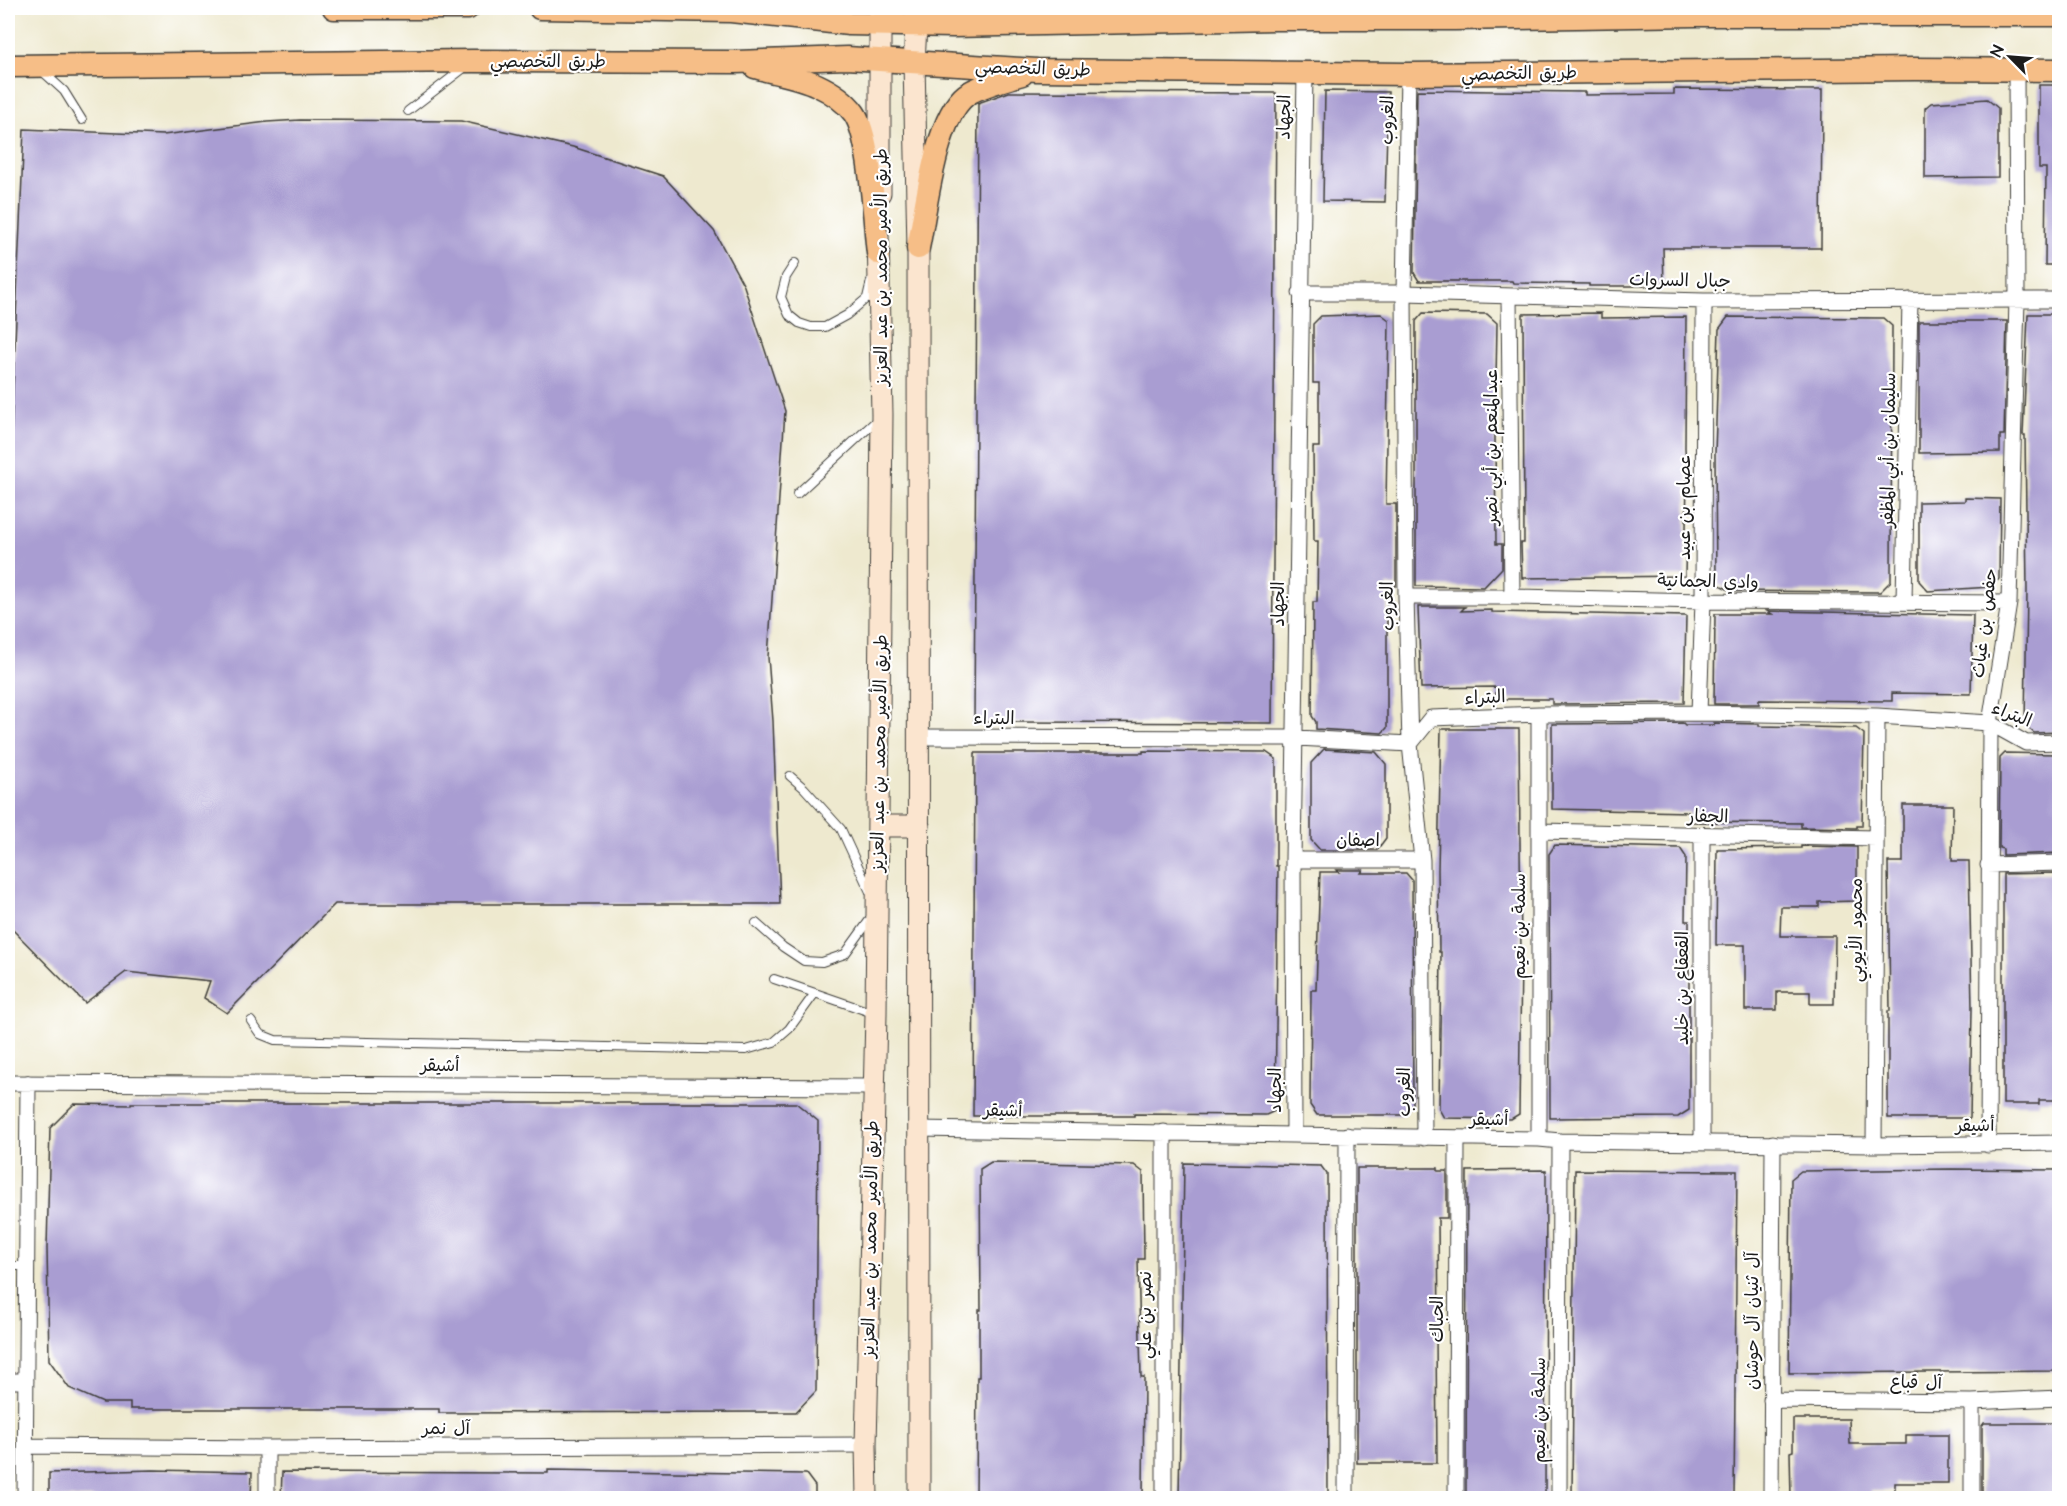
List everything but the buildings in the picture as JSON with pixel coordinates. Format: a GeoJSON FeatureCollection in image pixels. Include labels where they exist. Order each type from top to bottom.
{"type":"FeatureCollection","features":[{"type":"Feature","properties":{"kind":"main road"},"geometry":{"type":"LineString","coordinates":[[334,8],[468,8]]}},
{"type":"Feature","properties":{"kind":"main road"},"geometry":{"type":"LineString","coordinates":[[540,8],[916,16],[953,26],[1293,13],[2013,11],[2060,15]]}},
{"type":"Feature","properties":{"kind":"main road"},"geometry":{"type":"LineString","coordinates":[[990,8],[1074,23]]}},
{"type":"Feature","properties":{"kind":"main road"},"geometry":{"type":"LineString","coordinates":[[806,58],[864,44],[870,37],[866,30],[852,30],[811,14]]}},
{"type":"Feature","properties":{"kind":"main road","name":"طريق الأمير محمد بن عبد العزيز"},"geometry":{"type":"LineString","coordinates":[[867,1498],[866,1445],[876,1014],[882,414],[878,253],[880,16]]}},
{"type":"Feature","properties":{"kind":"main road","name":"طريق الأمير محمد بن عبد العزيز"},"geometry":{"type":"LineString","coordinates":[[916,16],[914,63],[918,248],[919,1498]]}},
{"type":"Feature","properties":{"kind":"main road","name":"طريق التخصصي"},"geometry":{"type":"LineString","coordinates":[[8,66],[473,61],[736,62],[806,58],[864,58],[881,62],[1037,70],[1305,73],[2060,70]]}},
{"type":"Feature","properties":{"kind":"main road"},"geometry":{"type":"LineString","coordinates":[[736,62],[798,78],[819,86],[838,98],[854,113],[863,137],[868,164],[878,253]]}},
{"type":"Feature","properties":{"kind":"main road"},"geometry":{"type":"LineString","coordinates":[[918,248],[939,140],[943,128],[958,103],[965,95],[977,88],[1037,70]]}},
{"type":"Feature","properties":{"kind":"main road"},"geometry":{"type":"LineString","coordinates":[[878,826],[919,825]]}},
{"type":"Feature","properties":{"kind":"street","name":"حفص بن غياث"},"geometry":{"type":"LineString","coordinates":[[1988,1144],[1990,723],[2009,603],[2017,299],[2016,70]]}},
{"type":"Feature","properties":{"kind":"street","name":"الجهاد"},"geometry":{"type":"LineString","coordinates":[[1294,1135],[1293,860],[1297,738],[1300,293],[1305,73]]}},
{"type":"Feature","properties":{"kind":"street","name":"الغروب"},"geometry":{"type":"LineString","coordinates":[[1408,74],[1404,293],[1406,597],[1410,744],[1422,860],[1424,1138]]}},
{"type":"Feature","properties":{"kind":"street","name":"جبال السروات"},"geometry":{"type":"LineString","coordinates":[[1300,293],[1404,293],[1704,301],[2060,300]]}},
{"type":"Feature","properties":{"kind":"street","name":"عبدالمنعم بن أبي نصر"},"geometry":{"type":"LineString","coordinates":[[1509,297],[1512,597]]}},
{"type":"Feature","properties":{"kind":"street","name":"سليمان بن أبي المظفر"},"geometry":{"type":"LineString","coordinates":[[1904,601],[1910,300]]}},
{"type":"Feature","properties":{"kind":"street","name":"عصام بن عبيد"},"geometry":{"type":"LineString","coordinates":[[1699,713],[1703,602],[1704,301]]}},
{"type":"Feature","properties":{"kind":"street","name":"وادي الجمانية"},"geometry":{"type":"LineString","coordinates":[[1406,597],[1703,602],[2009,603]]}},
{"type":"Feature","properties":{"kind":"street","name":"البتراء"},"geometry":{"type":"LineString","coordinates":[[919,737],[1297,738],[1410,744],[1431,718],[1539,714],[1699,713],[1877,716],[1990,723],[2026,743],[2060,742]]}},
{"type":"Feature","properties":{"kind":"street","name":"سلمة بن نعيم"},"geometry":{"type":"LineString","coordinates":[[1539,714],[1539,1139]]}},
{"type":"Feature","properties":{"kind":"street","name":"محمود الأيوبي"},"geometry":{"type":"LineString","coordinates":[[1874,1145],[1877,716]]}},
{"type":"Feature","properties":{"kind":"street","name":"الجفار"},"geometry":{"type":"LineString","coordinates":[[1539,831],[1876,838]]}},
{"type":"Feature","properties":{"kind":"street","name":"القعقاع بن خليد"},"geometry":{"type":"LineString","coordinates":[[1702,835],[1702,1142]]}},
{"type":"Feature","properties":{"kind":"street","name":"اصفان"},"geometry":{"type":"LineString","coordinates":[[1293,860],[1422,860]]}},
{"type":"Feature","properties":{"kind":"street"},"geometry":{"type":"LineString","coordinates":[[1988,865],[2060,863]]}},
{"type":"Feature","properties":{"kind":"street","name":"أشيقر"},"geometry":{"type":"LineString","coordinates":[[8,1083],[873,1087]]}},
{"type":"Feature","properties":{"kind":"street"},"geometry":{"type":"LineString","coordinates":[[25,1498],[28,1083]]}},
{"type":"Feature","properties":{"kind":"street","name":"أشيقر"},"geometry":{"type":"LineString","coordinates":[[918,1129],[1874,1145],[2060,1143]]}},
{"type":"Feature","properties":{"kind":"street","name":"نصر بن علي"},"geometry":{"type":"LineString","coordinates":[[1164,1132],[1164,1498]]}},
{"type":"Feature","properties":{"kind":"street"},"geometry":{"type":"LineString","coordinates":[[1346,1498],[1347,1135]]}},
{"type":"Feature","properties":{"kind":"street","name":"الحباك"},"geometry":{"type":"LineString","coordinates":[[1456,1498],[1457,1139]]}},
{"type":"Feature","properties":{"kind":"street","name":"سلمة بن نعيم"},"geometry":{"type":"LineString","coordinates":[[1558,1498],[1560,1141]]}},
{"type":"Feature","properties":{"kind":"street","name":"آل ثنيان آل حوشان"},"geometry":{"type":"LineString","coordinates":[[1771,1498],[1773,1143]]}},
{"type":"Feature","properties":{"kind":"street"},"geometry":{"type":"LineString","coordinates":[[8,1381],[26,1381]]}},
{"type":"Feature","properties":{"kind":"street","name":"آل قباع"},"geometry":{"type":"LineString","coordinates":[[1771,1400],[1972,1402],[2060,1398]]}},
{"type":"Feature","properties":{"kind":"street"},"geometry":{"type":"LineString","coordinates":[[1972,1402],[1972,1498]]}},
{"type":"Feature","properties":{"kind":"street","name":"آل نمر"},"geometry":{"type":"LineString","coordinates":[[26,1446],[267,1448],[866,1445]]}},
{"type":"Feature","properties":{"kind":"street"},"geometry":{"type":"LineString","coordinates":[[267,1448],[267,1498]]}},
{"type":"Feature","properties":{"kind":"lane"},"geometry":{"type":"LineString","coordinates":[[408,111],[473,61]]}},
{"type":"Feature","properties":{"kind":"lane"},"geometry":{"type":"LineString","coordinates":[[36,66],[64,91],[82,120]]}},
{"type":"Feature","properties":{"kind":"lane"},"geometry":{"type":"LineString","coordinates":[[795,263],[786,277],[781,297],[789,315],[799,323],[811,327],[825,327],[847,315],[867,298],[878,253]]}},
{"type":"Feature","properties":{"kind":"lane"},"geometry":{"type":"LineString","coordinates":[[796,494],[864,434],[882,414]]}},
{"type":"Feature","properties":{"kind":"lane"},"geometry":{"type":"LineString","coordinates":[[756,923],[804,961],[822,962],[845,954],[877,909],[841,829],[790,776]]}},
{"type":"Feature","properties":{"kind":"lane"},"geometry":{"type":"LineString","coordinates":[[774,979],[876,1014]]}},
{"type":"Feature","properties":{"kind":"lane"},"geometry":{"type":"LineString","coordinates":[[251,1021],[260,1034],[275,1040],[746,1050],[774,1042],[789,1029],[815,993]]}},
{"type":"Feature","properties":{"kind":"lane"},"geometry":{"type":"LineString","coordinates":[[8,1266],[26,1266]]}}]}
